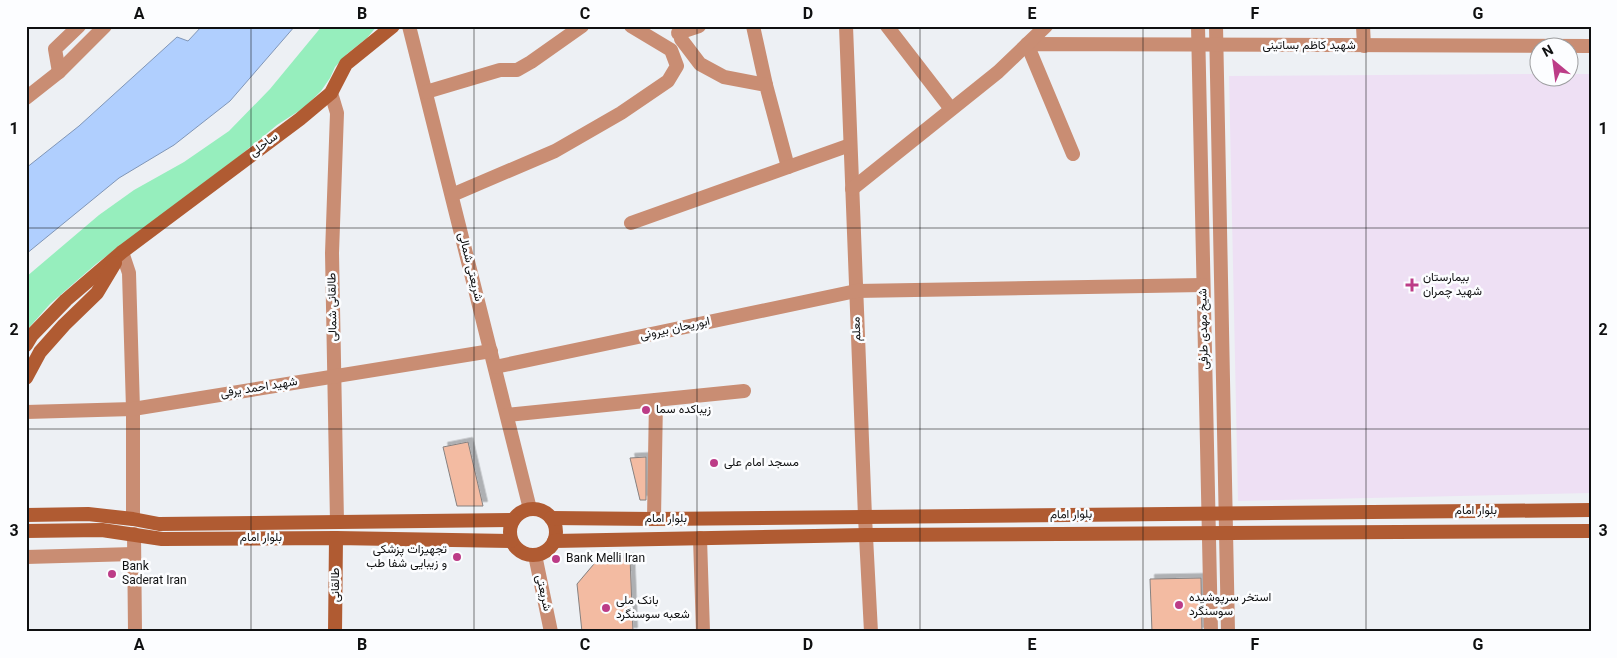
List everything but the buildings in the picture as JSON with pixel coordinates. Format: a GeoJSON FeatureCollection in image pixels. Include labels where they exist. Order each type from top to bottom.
{"type":"FeatureCollection","features":[{"type":"Feature","properties":{"kind":"main road","name":"ساحلی"},"geometry":{"type":"LineString","coordinates":[[26,345],[32,335],[66,300],[122,252],[300,119],[331,93],[346,64],[393,26]]}},
{"type":"Feature","properties":{"kind":"main road","name":"ساحلی"},"geometry":{"type":"LineString","coordinates":[[26,378],[40,352],[97,293],[122,252]]}},
{"type":"Feature","properties":{"kind":"main road"},"geometry":{"type":"LineString","coordinates":[[530,509],[542,510],[552,518],[556,530],[554,541],[546,551],[535,555],[521,552],[511,541],[510,527],[517,515],[530,509]]}},
{"type":"Feature","properties":{"kind":"main road","name":"بلوار امام"},"geometry":{"type":"LineString","coordinates":[[552,518],[654,519],[1591,510]]}},
{"type":"Feature","properties":{"kind":"main road","name":"بلوار امام"},"geometry":{"type":"LineString","coordinates":[[26,515],[88,514],[159,524],[513,520]]}},
{"type":"Feature","properties":{"kind":"main road","name":"بلوار امام"},"geometry":{"type":"LineString","coordinates":[[26,531],[102,530],[162,539],[336,538],[511,541]]}},
{"type":"Feature","properties":{"kind":"main road","name":"بلوار امام"},"geometry":{"type":"LineString","coordinates":[[554,541],[866,535],[1591,531]]}},
{"type":"Feature","properties":{"kind":"main road","name":"طالقانی"},"geometry":{"type":"LineString","coordinates":[[335,632],[336,538]]}},
{"type":"Feature","properties":{"kind":"street"},"geometry":{"type":"LineString","coordinates":[[59,72],[55,49],[79,26]]}},
{"type":"Feature","properties":{"kind":"street"},"geometry":{"type":"LineString","coordinates":[[26,98],[59,72],[105,26]]}},
{"type":"Feature","properties":{"kind":"street","name":"شریعتی شمالی"},"geometry":{"type":"LineString","coordinates":[[409,26],[530,509]]}},
{"type":"Feature","properties":{"kind":"street"},"geometry":{"type":"LineString","coordinates":[[426,92],[500,70],[517,70],[532,62],[582,26]]}},
{"type":"Feature","properties":{"kind":"street"},"geometry":{"type":"LineString","coordinates":[[452,195],[555,151],[668,82],[677,66],[671,50],[631,26]]}},
{"type":"Feature","properties":{"kind":"street"},"geometry":{"type":"LineString","coordinates":[[671,50],[678,33],[700,26]]}},
{"type":"Feature","properties":{"kind":"street"},"geometry":{"type":"LineString","coordinates":[[753,26],[766,85],[788,167]]}},
{"type":"Feature","properties":{"kind":"street","name":"معلم"},"geometry":{"type":"LineString","coordinates":[[846,26],[864,517],[871,632]]}},
{"type":"Feature","properties":{"kind":"street"},"geometry":{"type":"LineString","coordinates":[[887,26],[951,109]]}},
{"type":"Feature","properties":{"kind":"street"},"geometry":{"type":"LineString","coordinates":[[852,189],[998,72],[1046,26]]}},
{"type":"Feature","properties":{"kind":"street","name":"شیخ مهدی طرفی"},"geometry":{"type":"LineString","coordinates":[[1198,26],[1211,632]]}},
{"type":"Feature","properties":{"kind":"street","name":"شیخ مهدی طرفی"},"geometry":{"type":"LineString","coordinates":[[1216,26],[1228,632]]}},
{"type":"Feature","properties":{"kind":"street"},"geometry":{"type":"LineString","coordinates":[[1362,26],[1364,46]]}},
{"type":"Feature","properties":{"kind":"street"},"geometry":{"type":"LineString","coordinates":[[678,33],[700,64],[724,77],[766,85]]}},
{"type":"Feature","properties":{"kind":"street"},"geometry":{"type":"LineString","coordinates":[[1027,44],[1072,154]]}},
{"type":"Feature","properties":{"kind":"street","name":"شهید کاظم بساتینی"},"geometry":{"type":"LineString","coordinates":[[1027,44],[1591,46]]}},
{"type":"Feature","properties":{"kind":"street","name":"طالقانی شمالی"},"geometry":{"type":"LineString","coordinates":[[331,93],[337,113],[332,253],[337,522]]}},
{"type":"Feature","properties":{"kind":"street"},"geometry":{"type":"LineString","coordinates":[[631,223],[850,145]]}},
{"type":"Feature","properties":{"kind":"street"},"geometry":{"type":"LineString","coordinates":[[122,252],[129,273],[133,409],[132,519]]}},
{"type":"Feature","properties":{"kind":"street","name":"ابوریحان بیرونی"},"geometry":{"type":"LineString","coordinates":[[495,367],[856,292],[1203,285]]}},
{"type":"Feature","properties":{"kind":"street","name":"شهید احمد یرفی"},"geometry":{"type":"LineString","coordinates":[[26,412],[133,409],[491,351]]}},
{"type":"Feature","properties":{"kind":"street"},"geometry":{"type":"LineString","coordinates":[[507,415],[744,391]]}},
{"type":"Feature","properties":{"kind":"street"},"geometry":{"type":"LineString","coordinates":[[654,519],[656,400]]}},
{"type":"Feature","properties":{"kind":"street"},"geometry":{"type":"LineString","coordinates":[[134,534],[135,632]]}},
{"type":"Feature","properties":{"kind":"street"},"geometry":{"type":"LineString","coordinates":[[700,538],[703,632]]}},
{"type":"Feature","properties":{"kind":"street"},"geometry":{"type":"LineString","coordinates":[[26,557],[134,554]]}},
{"type":"Feature","properties":{"kind":"street","name":"شریعتی"},"geometry":{"type":"LineString","coordinates":[[535,555],[551,632]]}},
{"type":"Feature","properties":{"kind":"shaded area","name":"بیمارستان شهید چمران"},"geometry":{"type":"Polygon","coordinates":[[[1530,74],[1530,88],[1580,88],[1580,74],[1591,74],[1591,493],[1238,501],[1229,76],[1530,74]]]}},
{"type":"Feature","properties":{"kind":"green space"},"geometry":{"type":"Polygon","coordinates":[[[322,26],[377,26],[367,38],[347,54],[335,67],[321,91],[305,107],[277,125],[237,158],[96,264],[50,304],[26,331],[26,277],[99,215],[134,190],[184,162],[229,131],[270,89],[322,26]]]}},
{"type":"Feature","properties":{"kind":"water"},"geometry":{"type":"Polygon","coordinates":[[[202,26],[295,26],[230,101],[174,145],[119,178],[26,254],[26,168],[79,126],[177,37],[188,41],[202,26]]]}},
{"type":"Feature","properties":{"kind":"place","name":"بیمارستان شهید چمران"},"geometry":{"type":"Point","coordinates":[1412,285]}},
{"type":"Feature","properties":{"kind":"place","name":"زیباکده سما"},"geometry":{"type":"Point","coordinates":[646,410]}},
{"type":"Feature","properties":{"kind":"place","name":"مسجد امام علی"},"geometry":{"type":"Point","coordinates":[714,463]}},
{"type":"Feature","properties":{"kind":"place","name":"تجهیزات پزشکی و زیبایی شفا طب"},"geometry":{"type":"Point","coordinates":[457,557]}},
{"type":"Feature","properties":{"kind":"place","name":"Bank Melli Iran"},"geometry":{"type":"Point","coordinates":[556,559]}},
{"type":"Feature","properties":{"kind":"place","name":"Bank Saderat Iran"},"geometry":{"type":"Point","coordinates":[112,574]}},
{"type":"Feature","properties":{"kind":"place","name":"استخر سرپوشیده سوسنگرد"},"geometry":{"type":"Point","coordinates":[1179,605]}},
{"type":"Feature","properties":{"kind":"place","name":"بانک ملی شعبه سوسنگرد"},"geometry":{"type":"Point","coordinates":[606,608]}}]}
